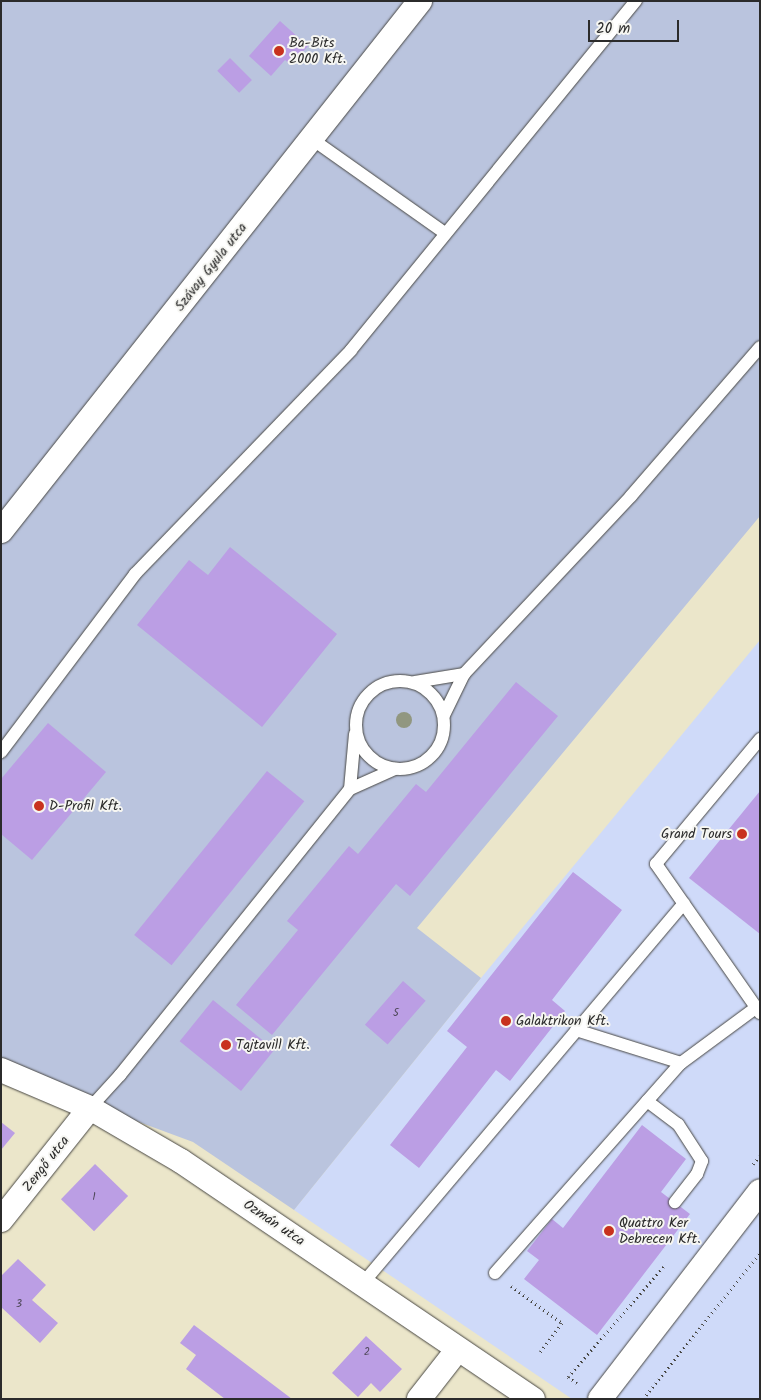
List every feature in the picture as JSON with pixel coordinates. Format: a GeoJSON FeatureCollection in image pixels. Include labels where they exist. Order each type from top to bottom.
{"type":"FeatureCollection","features":[{"type":"Feature","properties":{"kind":"street","name":"Szávay Gyula utca"},"geometry":{"type":"LineString","coordinates":[[1,531],[420,1]]}},
{"type":"Feature","properties":{"kind":"street","name":"Ozmán utca"},"geometry":{"type":"LineString","coordinates":[[1,1070],[90,1108],[182,1161],[533,1399]]}},
{"type":"Feature","properties":{"kind":"street","name":"Zengő utca"},"geometry":{"type":"LineString","coordinates":[[1,1220],[90,1108]]}},
{"type":"Feature","properties":{"kind":"street"},"geometry":{"type":"LineString","coordinates":[[600,1399],[760,1191]]}},
{"type":"Feature","properties":{"kind":"street"},"geometry":{"type":"LineString","coordinates":[[418,1399],[458,1348]]}},
{"type":"Feature","properties":{"kind":"lane"},"geometry":{"type":"LineString","coordinates":[[1,752],[135,574],[351,350],[636,1]]}},
{"type":"Feature","properties":{"kind":"lane"},"geometry":{"type":"LineString","coordinates":[[312,139],[445,233]]}},
{"type":"Feature","properties":{"kind":"lane"},"geometry":{"type":"LineString","coordinates":[[444,715],[464,674],[631,496],[760,347]]}},
{"type":"Feature","properties":{"kind":"lane"},"geometry":{"type":"LineString","coordinates":[[350,789],[356,715],[361,701],[371,690],[385,682],[400,680],[415,682],[464,674]]}},
{"type":"Feature","properties":{"kind":"lane"},"geometry":{"type":"LineString","coordinates":[[355,731],[360,745],[369,757],[381,765],[395,769],[409,769],[422,764],[433,754],[441,742],[444,729],[444,715],[438,701],[428,690],[415,682]]}},
{"type":"Feature","properties":{"kind":"lane"},"geometry":{"type":"LineString","coordinates":[[495,1273],[681,1063],[758,1010],[656,864],[760,739]]}},
{"type":"Feature","properties":{"kind":"lane"},"geometry":{"type":"LineString","coordinates":[[90,1108],[120,1075],[350,789],[395,769]]}},
{"type":"Feature","properties":{"kind":"lane"},"geometry":{"type":"LineString","coordinates":[[363,1283],[684,903]]}},
{"type":"Feature","properties":{"kind":"lane"},"geometry":{"type":"LineString","coordinates":[[576,1030],[681,1063]]}},
{"type":"Feature","properties":{"kind":"lane"},"geometry":{"type":"LineString","coordinates":[[647,1102],[678,1124],[702,1161],[697,1174],[675,1202]]}},
{"type":"Feature","properties":{"kind":"path"},"geometry":{"type":"LineString","coordinates":[[643,1399],[760,1252]]}},
{"type":"Feature","properties":{"kind":"path"},"geometry":{"type":"LineString","coordinates":[[495,1273],[562,1323],[540,1352]]}},
{"type":"Feature","properties":{"kind":"shaded area"},"geometry":{"type":"Polygon","coordinates":[[[1,1],[760,1],[760,516],[417,928],[481,978],[294,1210],[193,1142],[1,1071],[1,1]]]}},
{"type":"Feature","properties":{"kind":"shaded area"},"geometry":{"type":"Polygon","coordinates":[[[760,640],[760,1399],[572,1399],[294,1210],[481,978],[760,640]]]}},
{"type":"Feature","properties":{"kind":"building","name":"Ba-Bits 2000 Kft."},"geometry":{"type":"Polygon","coordinates":[[[280,21],[308,46],[291,65],[285,60],[271,76],[249,56],[280,21]]]}},
{"type":"Feature","properties":{"kind":"building"},"geometry":{"type":"Polygon","coordinates":[[[230,58],[252,80],[239,93],[217,71],[230,58]]]}},
{"type":"Feature","properties":{"kind":"building"},"geometry":{"type":"Polygon","coordinates":[[[230,547],[337,634],[262,727],[137,625],[189,560],[208,575],[230,547]]]}},
{"type":"Feature","properties":{"kind":"building"},"geometry":{"type":"Polygon","coordinates":[[[516,682],[558,716],[410,896],[396,884],[272,1035],[236,1005],[298,930],[287,921],[349,846],[358,854],[416,784],[426,792],[516,682]]]}},
{"type":"Feature","properties":{"kind":"building","name":"D-Profil Kft."},"geometry":{"type":"Polygon","coordinates":[[[48,723],[106,772],[32,860],[1,834],[1,779],[48,723]]]}},
{"type":"Feature","properties":{"kind":"building"},"geometry":{"type":"Polygon","coordinates":[[[267,771],[304,801],[172,965],[134,935],[267,771]]]}},
{"type":"Feature","properties":{"kind":"building","name":"Grand Tours"},"geometry":{"type":"Polygon","coordinates":[[[760,791],[760,934],[689,878],[760,791]]]}},
{"type":"Feature","properties":{"kind":"building","name":"Galaktrikon Kft."},"geometry":{"type":"Polygon","coordinates":[[[573,872],[622,910],[552,1000],[565,1011],[510,1081],[496,1070],[419,1168],[390,1145],[467,1047],[447,1031],[573,872]]]}},
{"type":"Feature","properties":{"kind":"building"},"geometry":{"type":"Polygon","coordinates":[[[403,981],[426,1001],[388,1044],[365,1025],[403,981]]]}},
{"type":"Feature","properties":{"kind":"building","name":"Tajtavill Kft."},"geometry":{"type":"Polygon","coordinates":[[[213,1000],[274,1050],[241,1091],[180,1041],[213,1000]]]}},
{"type":"Feature","properties":{"kind":"building"},"geometry":{"type":"Polygon","coordinates":[[[1,1122],[15,1133],[1,1150],[1,1122]]]}},
{"type":"Feature","properties":{"kind":"building","name":"Quattro Ker Debrecen Kft."},"geometry":{"type":"Polygon","coordinates":[[[642,1125],[686,1159],[661,1192],[690,1214],[597,1335],[524,1279],[539,1260],[527,1251],[552,1219],[563,1228],[642,1125]]]}},
{"type":"Feature","properties":{"kind":"building"},"geometry":{"type":"Polygon","coordinates":[[[95,1164],[128,1196],[94,1231],[61,1199],[95,1164]]]}},
{"type":"Feature","properties":{"kind":"building"},"geometry":{"type":"Polygon","coordinates":[[[18,1259],[46,1285],[32,1300],[58,1323],[40,1343],[1,1307],[1,1276],[18,1259]]]}},
{"type":"Feature","properties":{"kind":"building"},"geometry":{"type":"Polygon","coordinates":[[[194,1325],[292,1399],[225,1399],[186,1369],[196,1355],[180,1343],[194,1325]]]}},
{"type":"Feature","properties":{"kind":"building"},"geometry":{"type":"Polygon","coordinates":[[[366,1336],[402,1369],[380,1392],[371,1383],[358,1397],[332,1373],[366,1336]]]}},
{"type":"Feature","properties":{"kind":"place","name":"Ba-Bits 2000 Kft."},"geometry":{"type":"Point","coordinates":[279,51]}},
{"type":"Feature","properties":{"kind":"place","name":"D-Profil Kft."},"geometry":{"type":"Point","coordinates":[39,806]}},
{"type":"Feature","properties":{"kind":"place","name":"Grand Tours"},"geometry":{"type":"Point","coordinates":[742,834]}},
{"type":"Feature","properties":{"kind":"place","name":"Galaktrikon Kft."},"geometry":{"type":"Point","coordinates":[506,1021]}},
{"type":"Feature","properties":{"kind":"place","name":"Tajtavill Kft."},"geometry":{"type":"Point","coordinates":[226,1045]}},
{"type":"Feature","properties":{"kind":"place","name":"Quattro Ker Debrecen Kft."},"geometry":{"type":"Point","coordinates":[609,1231]}}]}
